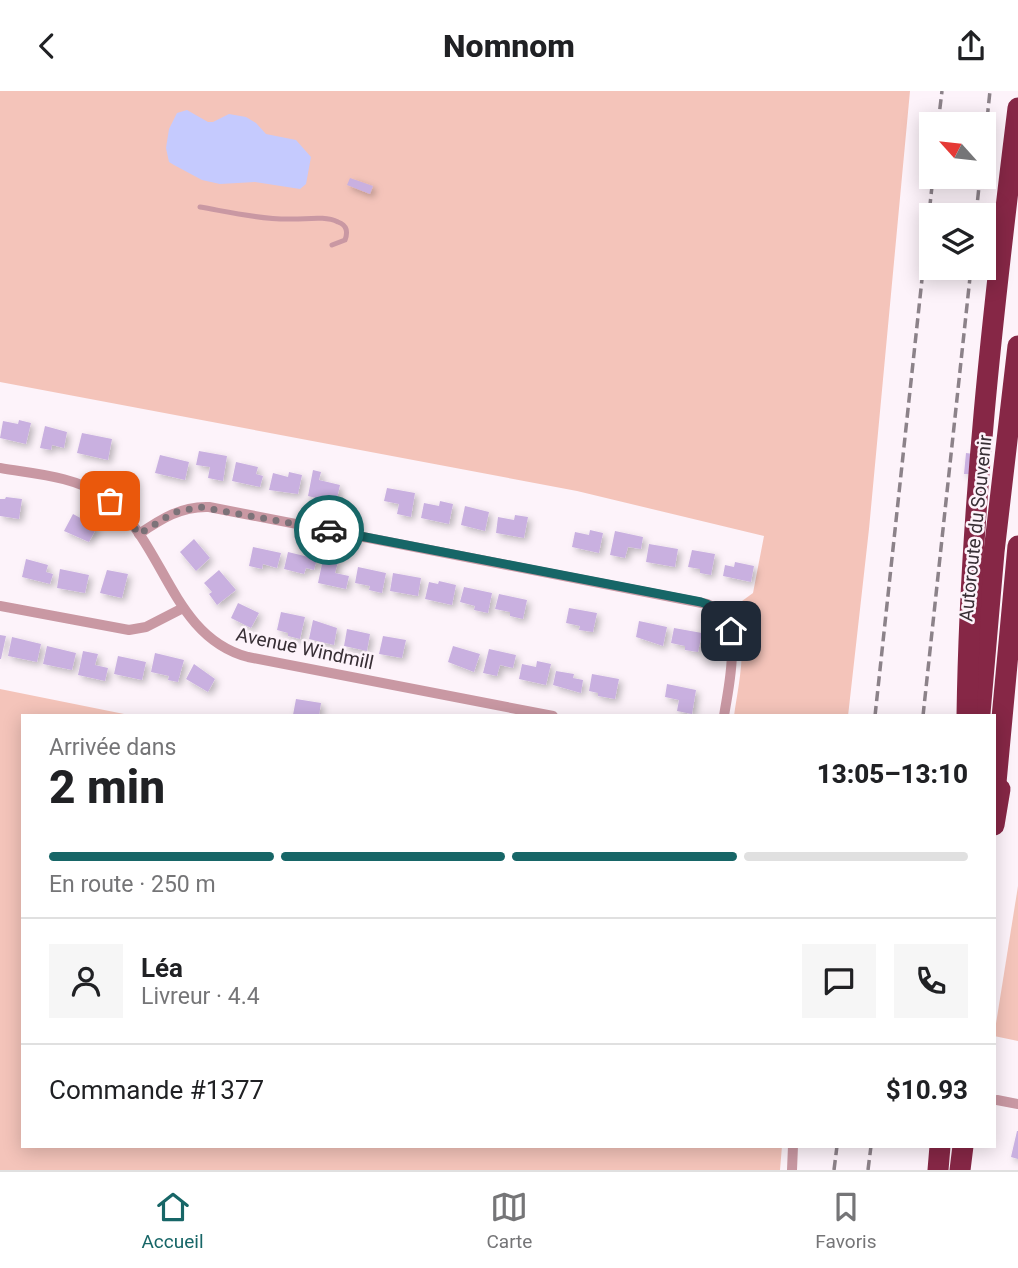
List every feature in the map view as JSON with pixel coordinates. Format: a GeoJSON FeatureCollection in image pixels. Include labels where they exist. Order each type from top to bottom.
{"type":"FeatureCollection","features":[{"type":"Feature","properties":{"kind":"highway"},"geometry":{"type":"LineString","coordinates":[[967,714],[973,486],[1018,108]]}},
{"type":"Feature","properties":{"kind":"highway","name":"Autoroute du Souvenir"},"geometry":{"type":"LineString","coordinates":[[979,714],[994,552],[1018,346]]}},
{"type":"Feature","properties":{"kind":"highway"},"geometry":{"type":"LineString","coordinates":[[996,782],[1018,546]]}},
{"type":"Feature","properties":{"kind":"highway"},"geometry":{"type":"LineString","coordinates":[[996,813],[1018,679]]}},
{"type":"Feature","properties":{"kind":"highway"},"geometry":{"type":"LineString","coordinates":[[938,1170],[940,1148]]}},
{"type":"Feature","properties":{"kind":"highway"},"geometry":{"type":"LineString","coordinates":[[961,1170],[963,1148]]}},
{"type":"Feature","properties":{"kind":"street","name":"Avenue Windmill"},"geometry":{"type":"LineString","coordinates":[[0,468],[65,480],[93,490],[119,508],[139,534],[196,625],[214,642],[239,655],[543,714]]}},
{"type":"Feature","properties":{"kind":"street"},"geometry":{"type":"LineString","coordinates":[[139,534],[175,512],[209,507],[707,604],[722,613],[731,631],[724,714]]}},
{"type":"Feature","properties":{"kind":"street"},"geometry":{"type":"LineString","coordinates":[[0,606],[129,630],[146,627],[183,608]]}},
{"type":"Feature","properties":{"kind":"street"},"geometry":{"type":"LineString","coordinates":[[997,1100],[1018,1104]]}},
{"type":"Feature","properties":{"kind":"street"},"geometry":{"type":"LineString","coordinates":[[792,1170],[793,1148]]}},
{"type":"Feature","properties":{"kind":"lane"},"geometry":{"type":"LineString","coordinates":[[200,207],[260,217],[326,218],[345,226],[347,233],[345,240],[332,245]]}},
{"type":"Feature","properties":{"kind":"shaded area"},"geometry":{"type":"Polygon","coordinates":[[[0,91],[910,91],[869,529],[848,714],[734,714],[742,645],[737,619],[731,609],[753,593],[764,536],[577,491],[0,382],[0,91]]]}},
{"type":"Feature","properties":{"kind":"shaded area"},"geometry":{"type":"Polygon","coordinates":[[[0,689],[124,714],[21,714],[21,1148],[782,1148],[780,1170],[0,1170],[0,689]]]}},
{"type":"Feature","properties":{"kind":"shaded area"},"geometry":{"type":"Polygon","coordinates":[[[1018,886],[1018,1041],[996,1036],[1018,886]]]}},
{"type":"Feature","properties":{"kind":"water"},"geometry":{"type":"Polygon","coordinates":[[[187,110],[208,122],[229,114],[246,117],[266,134],[296,140],[311,157],[306,184],[300,189],[255,182],[220,184],[202,180],[169,162],[166,148],[169,129],[177,113],[187,110]]]}},
{"type":"Feature","properties":{"kind":"building"},"geometry":{"type":"Polygon","coordinates":[[[350,178],[373,186],[370,194],[347,185],[350,178]]]}},
{"type":"Feature","properties":{"kind":"building"},"geometry":{"type":"Polygon","coordinates":[[[19,420],[31,423],[26,444],[0,438],[3,421],[18,424],[19,420]]]}},
{"type":"Feature","properties":{"kind":"building"},"geometry":{"type":"Polygon","coordinates":[[[45,426],[67,432],[64,448],[52,445],[51,450],[40,448],[45,426]]]}},
{"type":"Feature","properties":{"kind":"building"},"geometry":{"type":"Polygon","coordinates":[[[82,433],[112,439],[108,460],[77,453],[82,433]]]}},
{"type":"Feature","properties":{"kind":"building"},"geometry":{"type":"Polygon","coordinates":[[[199,451],[227,456],[223,481],[208,478],[210,467],[196,465],[199,451]]]}},
{"type":"Feature","properties":{"kind":"building"},"geometry":{"type":"Polygon","coordinates":[[[966,453],[974,454],[973,474],[964,474],[966,453]]]}},
{"type":"Feature","properties":{"kind":"building"},"geometry":{"type":"Polygon","coordinates":[[[160,455],[189,462],[185,480],[155,473],[160,455]]]}},
{"type":"Feature","properties":{"kind":"building"},"geometry":{"type":"Polygon","coordinates":[[[236,462],[258,467],[256,474],[263,476],[260,487],[232,481],[236,462]]]}},
{"type":"Feature","properties":{"kind":"building"},"geometry":{"type":"Polygon","coordinates":[[[313,470],[321,472],[319,480],[340,485],[336,503],[308,496],[313,470]]]}},
{"type":"Feature","properties":{"kind":"building"},"geometry":{"type":"Polygon","coordinates":[[[289,472],[302,475],[298,494],[269,490],[273,473],[288,477],[289,472]]]}},
{"type":"Feature","properties":{"kind":"building"},"geometry":{"type":"Polygon","coordinates":[[[387,488],[415,493],[411,517],[397,514],[399,504],[384,501],[387,488]]]}},
{"type":"Feature","properties":{"kind":"building"},"geometry":{"type":"Polygon","coordinates":[[[0,499],[22,499],[19,519],[0,516],[0,499]]]}},
{"type":"Feature","properties":{"kind":"building"},"geometry":{"type":"Polygon","coordinates":[[[440,501],[453,504],[449,524],[421,518],[424,503],[439,506],[440,501]]]}},
{"type":"Feature","properties":{"kind":"building"},"geometry":{"type":"Polygon","coordinates":[[[465,506],[489,512],[485,531],[461,525],[465,506]]]}},
{"type":"Feature","properties":{"kind":"building"},"geometry":{"type":"Polygon","coordinates":[[[73,514],[97,527],[89,542],[64,531],[73,514]]]}},
{"type":"Feature","properties":{"kind":"building"},"geometry":{"type":"Polygon","coordinates":[[[515,515],[528,517],[524,538],[496,533],[498,517],[514,520],[515,515]]]}},
{"type":"Feature","properties":{"kind":"building"},"geometry":{"type":"Polygon","coordinates":[[[590,530],[603,533],[599,553],[572,547],[575,532],[589,535],[590,530]]]}},
{"type":"Feature","properties":{"kind":"building"},"geometry":{"type":"Polygon","coordinates":[[[615,531],[643,537],[641,549],[628,547],[625,558],[610,555],[615,531]]]}},
{"type":"Feature","properties":{"kind":"building"},"geometry":{"type":"Polygon","coordinates":[[[194,539],[210,558],[196,571],[180,552],[194,539]]]}},
{"type":"Feature","properties":{"kind":"building"},"geometry":{"type":"Polygon","coordinates":[[[649,544],[678,549],[675,567],[646,562],[649,544]]]}},
{"type":"Feature","properties":{"kind":"building"},"geometry":{"type":"Polygon","coordinates":[[[253,547],[281,553],[277,568],[263,564],[262,569],[249,566],[253,547]]]}},
{"type":"Feature","properties":{"kind":"building"},"geometry":{"type":"Polygon","coordinates":[[[692,550],[715,554],[711,575],[688,567],[692,550]]]}},
{"type":"Feature","properties":{"kind":"building"},"geometry":{"type":"Polygon","coordinates":[[[288,552],[317,559],[314,570],[306,568],[304,574],[284,569],[288,552]]]}},
{"type":"Feature","properties":{"kind":"building"},"geometry":{"type":"Polygon","coordinates":[[[26,559],[48,565],[46,572],[53,574],[50,584],[22,577],[26,559]]]}},
{"type":"Feature","properties":{"kind":"building"},"geometry":{"type":"Polygon","coordinates":[[[323,559],[338,562],[335,573],[349,576],[346,589],[318,583],[323,559]]]}},
{"type":"Feature","properties":{"kind":"building"},"geometry":{"type":"Polygon","coordinates":[[[735,562],[754,566],[751,582],[723,576],[725,565],[734,567],[735,562]]]}},
{"type":"Feature","properties":{"kind":"building"},"geometry":{"type":"Polygon","coordinates":[[[358,567],[386,573],[382,593],[369,590],[370,586],[355,583],[358,567]]]}},
{"type":"Feature","properties":{"kind":"building"},"geometry":{"type":"Polygon","coordinates":[[[60,569],[89,575],[85,593],[57,588],[60,569]]]}},
{"type":"Feature","properties":{"kind":"building"},"geometry":{"type":"Polygon","coordinates":[[[107,570],[128,574],[122,598],[100,593],[107,570]]]}},
{"type":"Feature","properties":{"kind":"building"},"geometry":{"type":"Polygon","coordinates":[[[219,570],[236,590],[217,605],[209,594],[212,592],[204,583],[219,570]]]}},
{"type":"Feature","properties":{"kind":"building"},"geometry":{"type":"Polygon","coordinates":[[[393,573],[421,578],[418,596],[390,591],[393,573]]]}},
{"type":"Feature","properties":{"kind":"building"},"geometry":{"type":"Polygon","coordinates":[[[439,581],[456,585],[452,605],[425,599],[429,582],[438,584],[439,581]]]}},
{"type":"Feature","properties":{"kind":"building"},"geometry":{"type":"Polygon","coordinates":[[[464,587],[492,593],[488,613],[474,610],[475,606],[460,602],[464,587]]]}},
{"type":"Feature","properties":{"kind":"building"},"geometry":{"type":"Polygon","coordinates":[[[499,594],[527,600],[523,619],[510,616],[510,612],[495,609],[499,594]]]}},
{"type":"Feature","properties":{"kind":"building"},"geometry":{"type":"Polygon","coordinates":[[[238,603],[259,613],[251,628],[231,618],[238,603]]]}},
{"type":"Feature","properties":{"kind":"building"},"geometry":{"type":"Polygon","coordinates":[[[569,608],[597,613],[593,632],[579,630],[580,626],[566,623],[569,608]]]}},
{"type":"Feature","properties":{"kind":"building"},"geometry":{"type":"Polygon","coordinates":[[[281,612],[305,617],[300,639],[277,630],[281,612]]]}},
{"type":"Feature","properties":{"kind":"building"},"geometry":{"type":"Polygon","coordinates":[[[313,620],[337,628],[334,645],[309,639],[313,620]]]}},
{"type":"Feature","properties":{"kind":"building"},"geometry":{"type":"Polygon","coordinates":[[[639,621],[667,627],[663,646],[636,637],[639,621]]]}},
{"type":"Feature","properties":{"kind":"building"},"geometry":{"type":"Polygon","coordinates":[[[674,628],[702,633],[698,652],[685,650],[685,646],[671,643],[674,628]]]}},
{"type":"Feature","properties":{"kind":"building"},"geometry":{"type":"Polygon","coordinates":[[[347,629],[370,634],[367,651],[344,646],[347,629]]]}},
{"type":"Feature","properties":{"kind":"building"},"geometry":{"type":"Polygon","coordinates":[[[0,635],[6,636],[1,659],[0,659],[0,635]]]}},
{"type":"Feature","properties":{"kind":"building"},"geometry":{"type":"Polygon","coordinates":[[[383,636],[406,640],[402,658],[379,654],[383,636]]]}},
{"type":"Feature","properties":{"kind":"building"},"geometry":{"type":"Polygon","coordinates":[[[12,637],[41,644],[37,662],[8,656],[12,637]]]}},
{"type":"Feature","properties":{"kind":"building"},"geometry":{"type":"Polygon","coordinates":[[[47,646],[76,653],[72,670],[43,664],[47,646]]]}},
{"type":"Feature","properties":{"kind":"building"},"geometry":{"type":"Polygon","coordinates":[[[453,646],[480,654],[474,672],[448,662],[453,646]]]}},
{"type":"Feature","properties":{"kind":"building"},"geometry":{"type":"Polygon","coordinates":[[[489,649],[516,655],[513,668],[500,665],[497,676],[483,673],[489,649]]]}},
{"type":"Feature","properties":{"kind":"building"},"geometry":{"type":"Polygon","coordinates":[[[83,651],[98,654],[95,665],[108,668],[105,681],[78,675],[83,651]]]}},
{"type":"Feature","properties":{"kind":"building"},"geometry":{"type":"Polygon","coordinates":[[[155,653],[184,660],[178,682],[168,680],[169,676],[151,672],[155,653]]]}},
{"type":"Feature","properties":{"kind":"building"},"geometry":{"type":"Polygon","coordinates":[[[118,656],[146,662],[142,680],[114,674],[118,656]]]}},
{"type":"Feature","properties":{"kind":"building"},"geometry":{"type":"Polygon","coordinates":[[[537,661],[551,664],[546,685],[519,679],[522,664],[536,667],[537,661]]]}},
{"type":"Feature","properties":{"kind":"building"},"geometry":{"type":"Polygon","coordinates":[[[194,664],[215,679],[208,692],[186,679],[194,664]]]}},
{"type":"Feature","properties":{"kind":"building"},"geometry":{"type":"Polygon","coordinates":[[[556,671],[574,674],[573,678],[583,680],[581,693],[553,685],[556,671]]]}},
{"type":"Feature","properties":{"kind":"building"},"geometry":{"type":"Polygon","coordinates":[[[592,674],[619,679],[615,699],[598,696],[598,693],[589,691],[592,674]]]}},
{"type":"Feature","properties":{"kind":"building"},"geometry":{"type":"Polygon","coordinates":[[[667,684],[696,690],[692,714],[677,711],[679,700],[665,697],[667,684]]]}},
{"type":"Feature","properties":{"kind":"building"},"geometry":{"type":"Polygon","coordinates":[[[296,699],[321,703],[319,714],[293,714],[296,699]]]}},
{"type":"Feature","properties":{"kind":"building"},"geometry":{"type":"Polygon","coordinates":[[[1018,1131],[1018,1159],[1011,1157],[1018,1131]]]}},
{"type":"Feature","properties":{"kind":"railway"},"geometry":{"type":"LineString","coordinates":[[939,112],[942,91]]}},
{"type":"Feature","properties":{"kind":"railway"},"geometry":{"type":"LineString","coordinates":[[988,112],[990,91]]}},
{"type":"Feature","properties":{"kind":"railway"},"geometry":{"type":"LineString","coordinates":[[875,714],[932,189]]}},
{"type":"Feature","properties":{"kind":"railway"},"geometry":{"type":"LineString","coordinates":[[977,203],[979,189]]}},
{"type":"Feature","properties":{"kind":"railway"},"geometry":{"type":"LineString","coordinates":[[923,714],[970,280]]}},
{"type":"Feature","properties":{"kind":"railway"},"geometry":{"type":"LineString","coordinates":[[834,1170],[837,1148]]}},
{"type":"Feature","properties":{"kind":"railway"},"geometry":{"type":"LineString","coordinates":[[868,1170],[871,1148]]}},
{"type":"Feature","properties":{"kind":"way so far"},"geometry":{"type":"LineString","coordinates":[[110,501],[139,534],[175,512],[200,507],[329,530]]}},
{"type":"Feature","properties":{"kind":"route"},"geometry":{"type":"LineString","coordinates":[[329,530],[701,602],[722,613],[731,631]]}}]}
